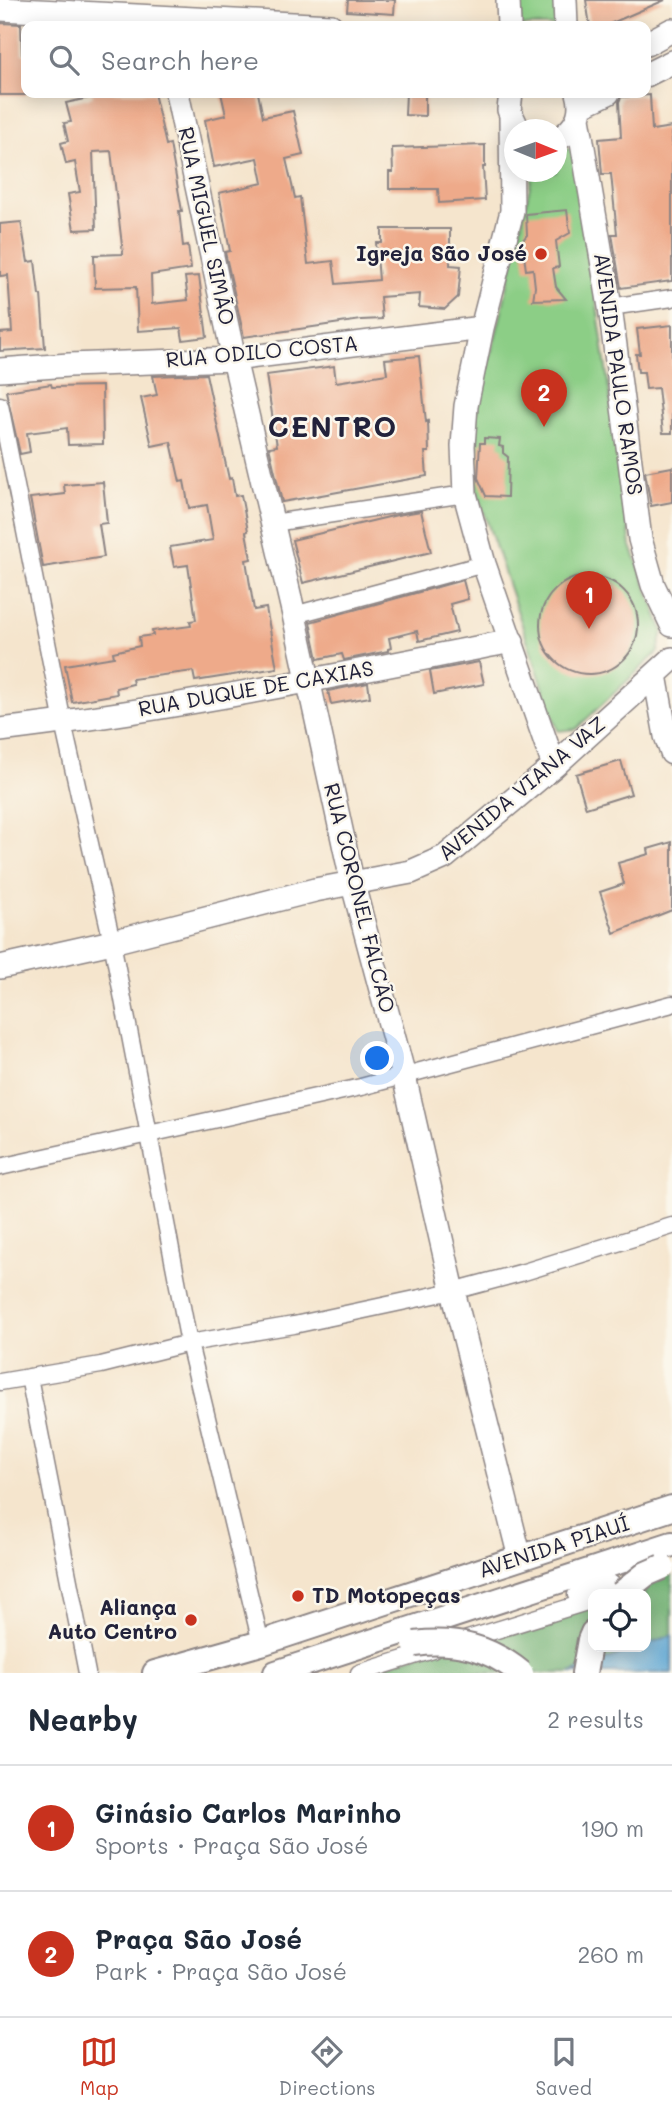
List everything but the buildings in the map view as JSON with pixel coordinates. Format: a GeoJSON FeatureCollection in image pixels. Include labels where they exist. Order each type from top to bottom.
{"type":"FeatureCollection","features":[{"type":"Feature","properties":{"kind":"main road","name":"AVENIDA PIAUÍ"},"geometry":{"type":"LineString","coordinates":[[155,1673],[261,1643],[672,1508]]}},
{"type":"Feature","properties":{"kind":"main road","name":"AVENIDA PIAUÍ"},"geometry":{"type":"LineString","coordinates":[[276,1673],[672,1544]]}},
{"type":"Feature","properties":{"kind":"main road"},"geometry":{"type":"LineString","coordinates":[[623,1589],[646,1574],[668,1568]]}},
{"type":"Feature","properties":{"kind":"main road"},"geometry":{"type":"LineString","coordinates":[[321,1673],[415,1644],[433,1642],[467,1645],[496,1655],[521,1673]]}},
{"type":"Feature","properties":{"kind":"main road"},"geometry":{"type":"LineString","coordinates":[[584,1673],[588,1651]]}},
{"type":"Feature","properties":{"kind":"street"},"geometry":{"type":"LineString","coordinates":[[508,0],[509,21]]}},
{"type":"Feature","properties":{"kind":"street"},"geometry":{"type":"LineString","coordinates":[[565,0],[566,21]]}},
{"type":"Feature","properties":{"kind":"street"},"geometry":{"type":"LineString","coordinates":[[0,9],[160,14],[260,21]]}},
{"type":"Feature","properties":{"kind":"street"},"geometry":{"type":"LineString","coordinates":[[651,41],[672,30]]}},
{"type":"Feature","properties":{"kind":"street"},"geometry":{"type":"LineString","coordinates":[[651,72],[672,62]]}},
{"type":"Feature","properties":{"kind":"street","name":"RUA MIGUEL SIMÃO"},"geometry":{"type":"LineString","coordinates":[[178,98],[234,359]]}},
{"type":"Feature","properties":{"kind":"street"},"geometry":{"type":"LineString","coordinates":[[567,132],[573,128],[579,106],[597,98]]}},
{"type":"Feature","properties":{"kind":"street"},"geometry":{"type":"LineString","coordinates":[[512,106],[512,211],[482,328],[466,406],[463,446],[465,494],[484,564],[554,766]]}},
{"type":"Feature","properties":{"kind":"street","name":"AVENIDA PAULO RAMOS"},"geometry":{"type":"LineString","coordinates":[[579,106],[610,307],[640,539],[653,584],[672,625]]}},
{"type":"Feature","properties":{"kind":"street"},"geometry":{"type":"LineString","coordinates":[[610,307],[672,298]]}},
{"type":"Feature","properties":{"kind":"street","name":"RUA ODILO COSTA"},"geometry":{"type":"LineString","coordinates":[[0,370],[234,359],[482,328]]}},
{"type":"Feature","properties":{"kind":"street","name":"RUA CORONEL FALCÃO"},"geometry":{"type":"LineString","coordinates":[[234,359],[353,885],[404,1076],[453,1291],[520,1558]]}},
{"type":"Feature","properties":{"kind":"street"},"geometry":{"type":"LineString","coordinates":[[0,405],[63,723],[112,942],[189,1343],[261,1643]]}},
{"type":"Feature","properties":{"kind":"street"},"geometry":{"type":"LineString","coordinates":[[272,523],[465,494]]}},
{"type":"Feature","properties":{"kind":"street"},"geometry":{"type":"LineString","coordinates":[[294,615],[484,564]]}},
{"type":"Feature","properties":{"kind":"street"},"geometry":{"type":"LineString","coordinates":[[672,630],[666,643],[666,736],[672,753]]}},
{"type":"Feature","properties":{"kind":"street","name":"RUA DUQUE DE CAXIAS"},"geometry":{"type":"LineString","coordinates":[[0,730],[63,723],[307,681],[512,641]]}},
{"type":"Feature","properties":{"kind":"street","name":"AVENIDA VIANA VAZ"},"geometry":{"type":"LineString","coordinates":[[0,967],[112,942],[315,890],[411,872],[445,857],[554,766],[666,663]]}},
{"type":"Feature","properties":{"kind":"street"},"geometry":{"type":"LineString","coordinates":[[0,1167],[404,1076],[672,1004]]}},
{"type":"Feature","properties":{"kind":"street"},"geometry":{"type":"LineString","coordinates":[[0,1382],[101,1365],[189,1343],[294,1325],[453,1291],[672,1226]]}},
{"type":"Feature","properties":{"kind":"street"},"geometry":{"type":"LineString","coordinates":[[29,1377],[87,1673]]}},
{"type":"Feature","properties":{"kind":"street"},"geometry":{"type":"LineString","coordinates":[[593,1589],[612,1584],[614,1589]]}},
{"type":"Feature","properties":{"kind":"street"},"geometry":{"type":"LineString","coordinates":[[465,1640],[463,1630],[588,1590]]}},
{"type":"Feature","properties":{"kind":"street"},"geometry":{"type":"LineString","coordinates":[[359,1673],[588,1602]]}},
{"type":"Feature","properties":{"kind":"green space"},"geometry":{"type":"Polygon","coordinates":[[[519,0],[558,0],[559,21],[520,21],[519,0]]]}},
{"type":"Feature","properties":{"kind":"green space"},"geometry":{"type":"Polygon","coordinates":[[[575,148],[631,546],[663,631],[658,652],[576,729],[558,731],[477,492],[472,446],[477,407],[531,182],[567,182],[567,149],[575,148]]]}},
{"type":"Feature","properties":{"kind":"green space"},"geometry":{"type":"Polygon","coordinates":[[[672,1575],[672,1635],[651,1643],[651,1589],[626,1589],[672,1575]]]}},
{"type":"Feature","properties":{"kind":"green space"},"geometry":{"type":"Polygon","coordinates":[[[588,1602],[588,1652],[628,1652],[571,1673],[359,1673],[588,1602]]]}},
{"type":"Feature","properties":{"kind":"water"},"geometry":{"type":"Polygon","coordinates":[[[672,1635],[672,1673],[571,1673],[627,1652],[651,1652],[651,1643],[672,1635]]]}},
{"type":"Feature","properties":{"kind":"place","name":"Igreja São José"},"geometry":{"type":"Point","coordinates":[541,254]}},
{"type":"Feature","properties":{"kind":"place","name":"Praça São José"},"geometry":{"type":"Point","coordinates":[544,427]}},
{"type":"Feature","properties":{"kind":"place","name":"Ginásio Carlos Marinho"},"geometry":{"type":"Point","coordinates":[589,629]}},
{"type":"Feature","properties":{"kind":"place","name":"TD Motopeças"},"geometry":{"type":"Point","coordinates":[298,1596]}},
{"type":"Feature","properties":{"kind":"place","name":"Aliança Auto Centro"},"geometry":{"type":"Point","coordinates":[191,1620]}},
{"type":"Feature","properties":{"kind":"district","name":"CENTRO"},"geometry":{"type":"Point","coordinates":[333,427]}}]}
